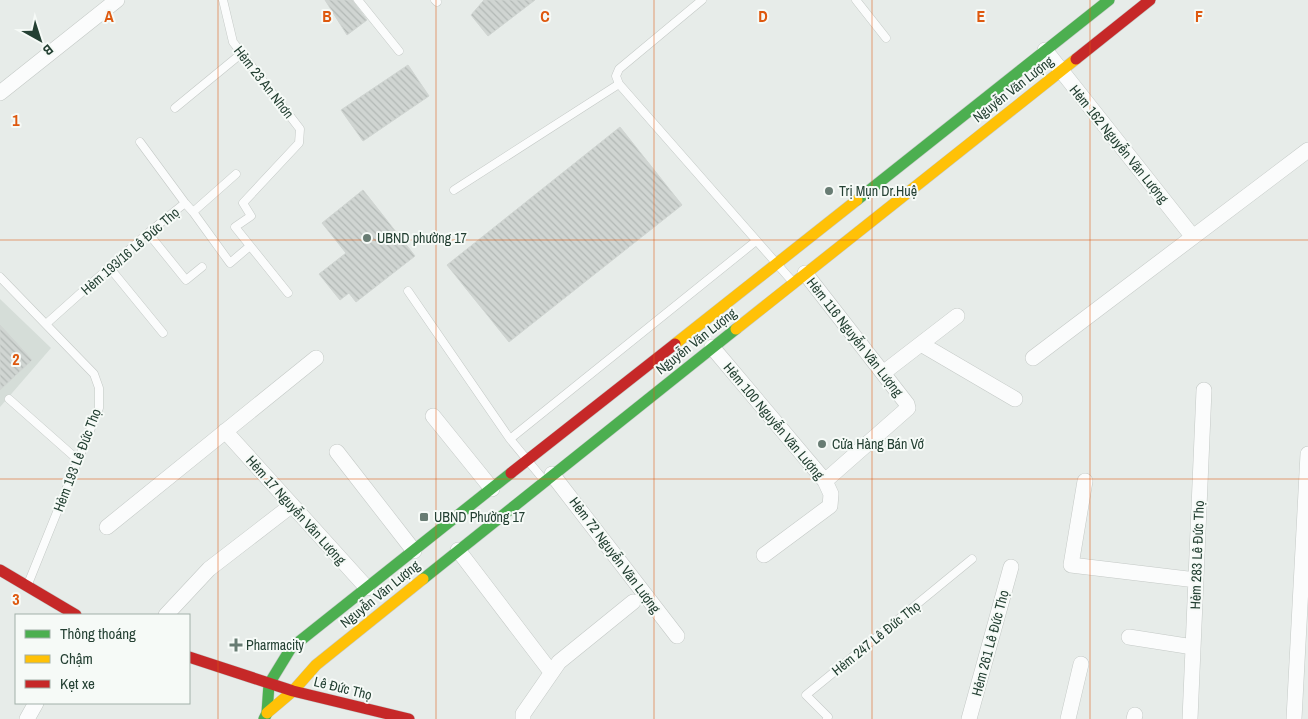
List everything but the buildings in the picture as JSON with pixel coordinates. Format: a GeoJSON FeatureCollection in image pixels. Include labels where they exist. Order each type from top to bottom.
{"type":"FeatureCollection","features":[{"type":"Feature","properties":{"kind":"street","name":"Nguyễn Văn Lượng"},"geometry":{"type":"LineString","coordinates":[[265,716],[270,684],[291,648],[1109,0]]}},
{"type":"Feature","properties":{"kind":"street","name":"Nguyễn Văn Lượng"},"geometry":{"type":"LineString","coordinates":[[265,716],[293,691],[316,665],[548,477],[1150,0]]}},
{"type":"Feature","properties":{"kind":"street"},"geometry":{"type":"LineString","coordinates":[[0,93],[108,5]]}},
{"type":"Feature","properties":{"kind":"street","name":"Hẻm 162 Nguyễn Văn Lượng"},"geometry":{"type":"LineString","coordinates":[[1045,50],[1193,237]]}},
{"type":"Feature","properties":{"kind":"street"},"geometry":{"type":"LineString","coordinates":[[1033,358],[1308,150]]}},
{"type":"Feature","properties":{"kind":"street","name":"Hẻm 116 Nguyễn Văn Lượng"},"geometry":{"type":"LineString","coordinates":[[799,278],[883,373],[908,408],[825,481]]}},
{"type":"Feature","properties":{"kind":"street"},"geometry":{"type":"LineString","coordinates":[[883,373],[957,316]]}},
{"type":"Feature","properties":{"kind":"street"},"geometry":{"type":"LineString","coordinates":[[921,344],[1015,399]]}},
{"type":"Feature","properties":{"kind":"street","name":"Hẻm 100 Nguyễn Văn Lượng"},"geometry":{"type":"LineString","coordinates":[[712,347],[825,481],[831,494],[830,506],[764,555]]}},
{"type":"Feature","properties":{"kind":"street"},"geometry":{"type":"LineString","coordinates":[[107,527],[316,358]]}},
{"type":"Feature","properties":{"kind":"street","name":"Hẻm 283 Lê Đức Thọ"},"geometry":{"type":"LineString","coordinates":[[1190,719],[1204,390]]}},
{"type":"Feature","properties":{"kind":"street"},"geometry":{"type":"LineString","coordinates":[[433,416],[492,489]]}},
{"type":"Feature","properties":{"kind":"street","name":"Hẻm 17 Nguyễn Văn Lượng"},"geometry":{"type":"LineString","coordinates":[[225,431],[367,588]]}},
{"type":"Feature","properties":{"kind":"street"},"geometry":{"type":"LineString","coordinates":[[337,452],[414,551]]}},
{"type":"Feature","properties":{"kind":"street"},"geometry":{"type":"LineString","coordinates":[[1294,719],[1308,454]]}},
{"type":"Feature","properties":{"kind":"street","name":"Hẻm 72 Nguyễn Văn Lượng"},"geometry":{"type":"LineString","coordinates":[[548,477],[677,636]]}},
{"type":"Feature","properties":{"kind":"street"},"geometry":{"type":"LineString","coordinates":[[1085,481],[1071,565],[1196,580]]}},
{"type":"Feature","properties":{"kind":"street"},"geometry":{"type":"LineString","coordinates":[[167,614],[209,569],[292,505]]}},
{"type":"Feature","properties":{"kind":"street"},"geometry":{"type":"LineString","coordinates":[[458,550],[551,672]]}},
{"type":"Feature","properties":{"kind":"street","name":"Hẻm 261 Lê Đức Thọ"},"geometry":{"type":"LineString","coordinates":[[969,719],[1011,567]]}},
{"type":"Feature","properties":{"kind":"street"},"geometry":{"type":"LineString","coordinates":[[0,570],[74,614]]}},
{"type":"Feature","properties":{"kind":"street"},"geometry":{"type":"LineString","coordinates":[[523,719],[523,714],[559,662],[633,602]]}},
{"type":"Feature","properties":{"kind":"street"},"geometry":{"type":"LineString","coordinates":[[1129,637],[1193,647]]}},
{"type":"Feature","properties":{"kind":"street","name":"Lê Đức Thọ"},"geometry":{"type":"LineString","coordinates":[[190,657],[293,691],[409,719]]}},
{"type":"Feature","properties":{"kind":"street"},"geometry":{"type":"LineString","coordinates":[[1068,719],[1081,664]]}},
{"type":"Feature","properties":{"kind":"street"},"geometry":{"type":"LineString","coordinates":[[27,719],[35,704]]}},
{"type":"Feature","properties":{"kind":"lane","name":"Hẻm 23 An Nhơn"},"geometry":{"type":"LineString","coordinates":[[223,0],[233,42],[300,129],[299,143],[244,203],[251,216],[235,227],[288,293]]}},
{"type":"Feature","properties":{"kind":"lane"},"geometry":{"type":"LineString","coordinates":[[358,0],[400,52]]}},
{"type":"Feature","properties":{"kind":"lane"},"geometry":{"type":"LineString","coordinates":[[702,0],[619,69],[616,76],[619,84],[776,264],[799,278]]}},
{"type":"Feature","properties":{"kind":"lane"},"geometry":{"type":"LineString","coordinates":[[856,0],[886,38]]}},
{"type":"Feature","properties":{"kind":"lane"},"geometry":{"type":"LineString","coordinates":[[175,108],[242,53]]}},
{"type":"Feature","properties":{"kind":"lane"},"geometry":{"type":"LineString","coordinates":[[454,190],[619,84]]}},
{"type":"Feature","properties":{"kind":"lane"},"geometry":{"type":"LineString","coordinates":[[140,142],[185,204]]}},
{"type":"Feature","properties":{"kind":"lane","name":"Hẻm 193/16 Lê Đức Thọ"},"geometry":{"type":"LineString","coordinates":[[46,324],[148,233],[185,204],[193,212],[236,174]]}},
{"type":"Feature","properties":{"kind":"lane"},"geometry":{"type":"LineString","coordinates":[[193,212],[230,263],[250,246]]}},
{"type":"Feature","properties":{"kind":"lane"},"geometry":{"type":"LineString","coordinates":[[148,233],[186,280],[202,268]]}},
{"type":"Feature","properties":{"kind":"lane"},"geometry":{"type":"LineString","coordinates":[[510,439],[756,240]]}},
{"type":"Feature","properties":{"kind":"lane"},"geometry":{"type":"LineString","coordinates":[[109,267],[163,333]]}},
{"type":"Feature","properties":{"kind":"lane","name":"Hẻm 193 Lê Đức Thọ"},"geometry":{"type":"LineString","coordinates":[[0,277],[94,374],[99,388],[99,408],[28,586]]}},
{"type":"Feature","properties":{"kind":"lane"},"geometry":{"type":"LineString","coordinates":[[408,290],[510,439],[527,461],[548,477]]}},
{"type":"Feature","properties":{"kind":"lane"},"geometry":{"type":"LineString","coordinates":[[8,398],[78,460]]}},
{"type":"Feature","properties":{"kind":"lane","name":"Hẻm 247 Lê Đức Thọ"},"geometry":{"type":"LineString","coordinates":[[827,719],[828,717],[806,695],[972,559]]}},
{"type":"Feature","properties":{"kind":"shaded area"},"geometry":{"type":"Polygon","coordinates":[[[0,299],[51,348],[0,407],[0,299]]]}},
{"type":"Feature","properties":{"kind":"traffic: fast"},"geometry":{"type":"LineString","coordinates":[[857,200],[1109,0]]}},
{"type":"Feature","properties":{"kind":"traffic: fast"},"geometry":{"type":"LineString","coordinates":[[423,579],[736,329]]}},
{"type":"Feature","properties":{"kind":"traffic: fast"},"geometry":{"type":"LineString","coordinates":[[264,719],[267,713],[269,684],[291,648],[511,473]]}},
{"type":"Feature","properties":{"kind":"traffic: slow"},"geometry":{"type":"LineString","coordinates":[[736,329],[1076,59]]}},
{"type":"Feature","properties":{"kind":"traffic: slow"},"geometry":{"type":"LineString","coordinates":[[675,344],[857,200]]}},
{"type":"Feature","properties":{"kind":"traffic: slow"},"geometry":{"type":"LineString","coordinates":[[267,713],[293,691],[316,665],[423,579]]}},
{"type":"Feature","properties":{"kind":"traffic: jam"},"geometry":{"type":"LineString","coordinates":[[1076,59],[1150,0]]}},
{"type":"Feature","properties":{"kind":"traffic: jam"},"geometry":{"type":"LineString","coordinates":[[511,473],[675,344]]}},
{"type":"Feature","properties":{"kind":"traffic: jam"},"geometry":{"type":"LineString","coordinates":[[0,570],[74,614]]}},
{"type":"Feature","properties":{"kind":"traffic: jam"},"geometry":{"type":"LineString","coordinates":[[190,657],[293,691],[409,719]]}},
{"type":"Feature","properties":{"kind":"place","name":"Trị Mụn Dr.Huệ"},"geometry":{"type":"Point","coordinates":[829,191]}},
{"type":"Feature","properties":{"kind":"place","name":"UBND phường 17"},"geometry":{"type":"Point","coordinates":[367,238]}},
{"type":"Feature","properties":{"kind":"place","name":"Cửa Hàng Bán Vớ"},"geometry":{"type":"Point","coordinates":[822,444]}},
{"type":"Feature","properties":{"kind":"place","name":"UBND Phường 17"},"geometry":{"type":"Point","coordinates":[424,517]}},
{"type":"Feature","properties":{"kind":"place","name":"Pharmacity"},"geometry":{"type":"Point","coordinates":[236,645]}}]}
